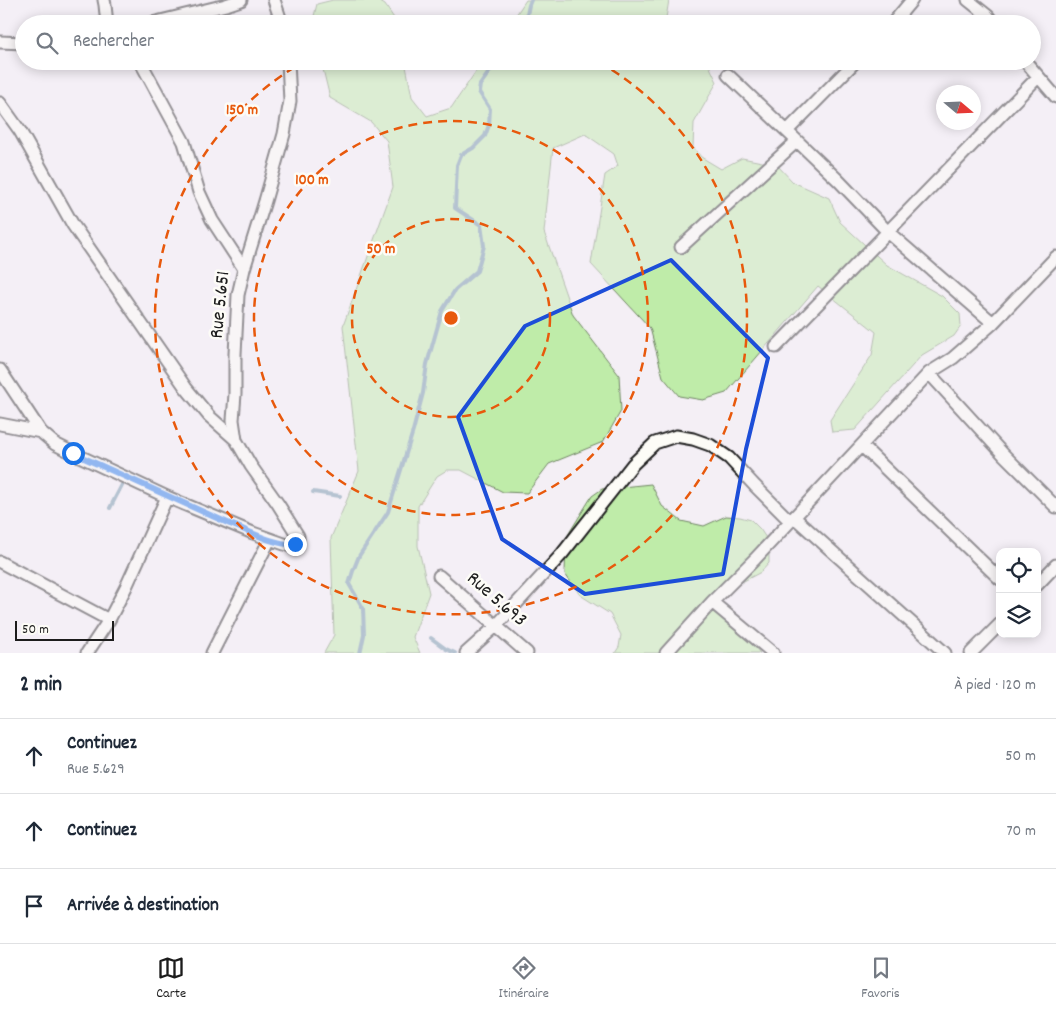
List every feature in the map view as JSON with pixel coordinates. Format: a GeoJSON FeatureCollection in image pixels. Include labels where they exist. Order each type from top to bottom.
{"type":"FeatureCollection","features":[{"type":"Feature","properties":{"kind":"street"},"geometry":{"type":"LineString","coordinates":[[104,0],[106,15]]}},
{"type":"Feature","properties":{"kind":"street"},"geometry":{"type":"LineString","coordinates":[[180,15],[225,2],[241,0]]}},
{"type":"Feature","properties":{"kind":"street"},"geometry":{"type":"LineString","coordinates":[[274,0],[279,15]]}},
{"type":"Feature","properties":{"kind":"street"},"geometry":{"type":"LineString","coordinates":[[900,15],[912,0]]}},
{"type":"Feature","properties":{"kind":"street"},"geometry":{"type":"LineString","coordinates":[[968,0],[987,15]]}},
{"type":"Feature","properties":{"kind":"street"},"geometry":{"type":"LineString","coordinates":[[0,42],[15,43]]}},
{"type":"Feature","properties":{"kind":"street"},"geometry":{"type":"LineString","coordinates":[[145,70],[184,142],[199,192],[212,220],[244,269]]}},
{"type":"Feature","properties":{"kind":"street","name":"Rue 5.651"},"geometry":{"type":"LineString","coordinates":[[270,540],[287,545],[295,544],[298,541],[298,536],[251,466],[236,440],[233,420],[235,354],[238,295],[284,134],[290,102],[288,70]]}},
{"type":"Feature","properties":{"kind":"street"},"geometry":{"type":"LineString","coordinates":[[787,132],[847,70]]}},
{"type":"Feature","properties":{"kind":"street"},"geometry":{"type":"LineString","coordinates":[[1032,70],[1056,97]]}},
{"type":"Feature","properties":{"kind":"street"},"geometry":{"type":"LineString","coordinates":[[728,75],[838,180],[888,232],[993,323]]}},
{"type":"Feature","properties":{"kind":"street"},"geometry":{"type":"LineString","coordinates":[[776,347],[1038,77]]}},
{"type":"Feature","properties":{"kind":"street"},"geometry":{"type":"LineString","coordinates":[[0,103],[20,132],[72,225],[180,380],[209,416],[236,440]]}},
{"type":"Feature","properties":{"kind":"street"},"geometry":{"type":"LineString","coordinates":[[681,247],[797,141]]}},
{"type":"Feature","properties":{"kind":"street"},"geometry":{"type":"LineString","coordinates":[[666,653],[929,373],[953,358],[993,323],[1056,257]]}},
{"type":"Feature","properties":{"kind":"street"},"geometry":{"type":"LineString","coordinates":[[0,370],[41,432],[55,444],[167,497],[270,540],[212,653]]}},
{"type":"Feature","properties":{"kind":"street"},"geometry":{"type":"LineString","coordinates":[[929,373],[1004,455],[1056,507]]}},
{"type":"Feature","properties":{"kind":"street"},"geometry":{"type":"LineString","coordinates":[[0,424],[41,432]]}},
{"type":"Feature","properties":{"kind":"street"},"geometry":{"type":"LineString","coordinates":[[466,653],[496,626],[562,554],[633,464],[655,444],[676,436],[710,445],[729,458],[755,486],[945,653]]}},
{"type":"Feature","properties":{"kind":"street"},"geometry":{"type":"LineString","coordinates":[[862,446],[996,575]]}},
{"type":"Feature","properties":{"kind":"street"},"geometry":{"type":"LineString","coordinates":[[87,653],[109,620],[126,587],[167,497]]}},
{"type":"Feature","properties":{"kind":"street"},"geometry":{"type":"LineString","coordinates":[[0,562],[109,620]]}},
{"type":"Feature","properties":{"kind":"street"},"geometry":{"type":"LineString","coordinates":[[1041,581],[1056,565]]}},
{"type":"Feature","properties":{"kind":"street","name":"Rue 5.693"},"geometry":{"type":"LineString","coordinates":[[439,576],[527,653]]}},
{"type":"Feature","properties":{"kind":"street"},"geometry":{"type":"LineString","coordinates":[[712,602],[773,653]]}},
{"type":"Feature","properties":{"kind":"street"},"geometry":{"type":"LineString","coordinates":[[971,653],[996,628]]}},
{"type":"Feature","properties":{"kind":"highlighted area"},"geometry":{"type":"Polygon","coordinates":[[[671,260],[768,358],[746,449],[723,574],[585,594],[502,539],[458,417],[525,326],[671,260]]]}},
{"type":"Feature","properties":{"kind":"green space"},"geometry":{"type":"Polygon","coordinates":[[[333,0],[377,0],[385,5],[392,15],[314,15],[317,4],[333,0]]]}},
{"type":"Feature","properties":{"kind":"green space"},"geometry":{"type":"Polygon","coordinates":[[[526,0],[669,0],[666,15],[516,15],[526,0]]]}},
{"type":"Feature","properties":{"kind":"green space"},"geometry":{"type":"Polygon","coordinates":[[[323,70],[407,70],[412,97],[427,116],[451,108],[477,70],[711,70],[717,82],[694,123],[693,147],[701,157],[721,169],[742,158],[777,165],[793,182],[829,198],[840,222],[887,265],[942,296],[960,314],[961,326],[954,336],[922,355],[855,430],[832,432],[830,420],[872,355],[876,332],[818,286],[726,393],[703,400],[679,396],[663,377],[650,328],[591,264],[605,175],[618,166],[614,154],[585,134],[553,148],[544,232],[573,315],[619,375],[621,411],[603,442],[549,464],[527,493],[503,492],[461,470],[447,470],[437,476],[418,506],[418,546],[429,593],[413,637],[420,653],[324,653],[334,635],[331,538],[359,471],[343,326],[393,187],[387,141],[371,122],[330,98],[323,70]]]}},
{"type":"Feature","properties":{"kind":"green space"},"geometry":{"type":"Polygon","coordinates":[[[651,484],[662,506],[681,521],[704,526],[726,516],[740,517],[751,520],[766,538],[769,563],[761,572],[740,583],[716,604],[760,653],[615,653],[619,647],[621,635],[610,614],[580,595],[565,574],[566,538],[592,496],[602,489],[651,484]]]}},
{"type":"Feature","properties":{"kind":"waterway"},"geometry":{"type":"LineString","coordinates":[[527,15],[531,0]]}},
{"type":"Feature","properties":{"kind":"waterway"},"geometry":{"type":"LineString","coordinates":[[360,653],[364,635],[363,608],[349,584],[359,556],[388,512],[413,431],[423,393],[427,364],[442,311],[455,290],[477,271],[484,246],[481,225],[455,208],[457,165],[461,155],[473,148],[485,136],[489,125],[490,109],[479,92],[480,85],[491,70]]}},
{"type":"Feature","properties":{"kind":"waterway"},"geometry":{"type":"LineString","coordinates":[[110,508],[124,481]]}},
{"type":"Feature","properties":{"kind":"waterway"},"geometry":{"type":"LineString","coordinates":[[313,492],[340,496]]}},
{"type":"Feature","properties":{"kind":"waterway"},"geometry":{"type":"LineString","coordinates":[[431,638],[455,653]]}},
{"type":"Feature","properties":{"kind":"route"},"geometry":{"type":"LineString","coordinates":[[73,453],[167,497],[270,540],[287,545],[295,544]]}}]}
